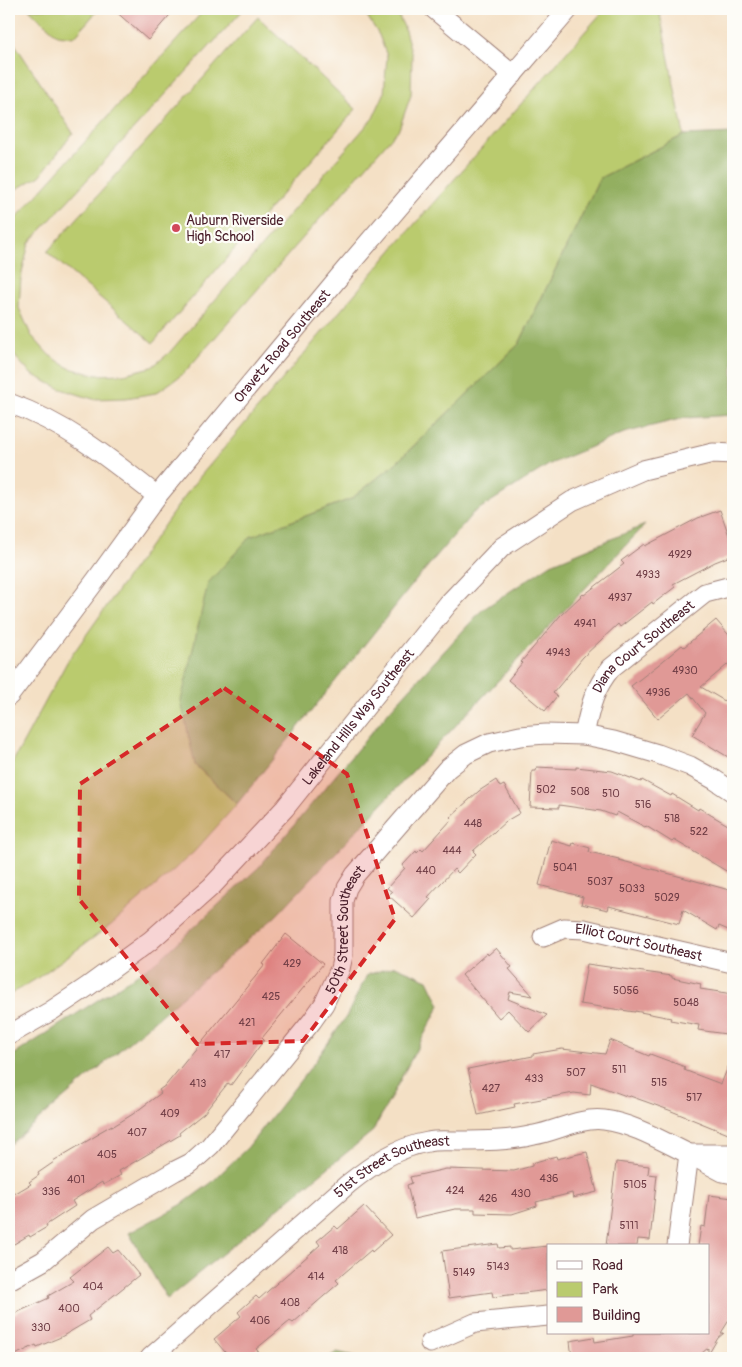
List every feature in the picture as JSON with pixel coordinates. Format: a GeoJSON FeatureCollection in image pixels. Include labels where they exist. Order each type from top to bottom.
{"type":"FeatureCollection","features":[{"type":"Feature","properties":{"kind":"street"},"geometry":{"type":"LineString","coordinates":[[434,9],[513,75]]}},
{"type":"Feature","properties":{"kind":"street","name":"Oravetz Road Southeast"},"geometry":{"type":"LineString","coordinates":[[9,696],[157,496],[338,278],[569,9]]}},
{"type":"Feature","properties":{"kind":"street"},"geometry":{"type":"LineString","coordinates":[[9,403],[37,414],[81,438],[110,458],[157,496]]}},
{"type":"Feature","properties":{"kind":"street","name":"Lakeland Hills Way Southeast"},"geometry":{"type":"LineString","coordinates":[[9,1035],[80,992],[150,941],[212,886],[286,808],[448,604],[502,547],[572,501],[643,470],[713,454],[733,454]]}},
{"type":"Feature","properties":{"kind":"street","name":"Diana Court Southeast"},"geometry":{"type":"LineString","coordinates":[[584,735],[592,698],[602,679],[611,668],[705,592],[728,587],[733,588]]}},
{"type":"Feature","properties":{"kind":"street","name":"50th Street Southeast"},"geometry":{"type":"LineString","coordinates":[[9,1280],[43,1262],[93,1219],[191,1163],[210,1146],[324,1004],[337,978],[343,955],[343,901],[347,888],[355,875],[447,769],[466,754],[489,743],[520,736],[546,734],[584,735],[614,741],[690,766],[733,792]]}},
{"type":"Feature","properties":{"kind":"street","name":"Elliot Court Southeast"},"geometry":{"type":"LineString","coordinates":[[543,937],[564,928],[584,929],[728,962],[733,960]]}},
{"type":"Feature","properties":{"kind":"street","name":"51st Street Southeast"},"geometry":{"type":"LineString","coordinates":[[150,1358],[348,1184],[375,1163],[403,1148],[428,1142],[507,1139],[534,1135],[579,1122],[603,1120],[624,1125],[647,1134],[723,1172],[733,1174]]}},
{"type":"Feature","properties":{"kind":"street"},"geometry":{"type":"LineString","coordinates":[[677,1244],[689,1154]]}},
{"type":"Feature","properties":{"kind":"street","name":"51st Street Southeast"},"geometry":{"type":"LineString","coordinates":[[689,1154],[733,1154]]}},
{"type":"Feature","properties":{"kind":"street"},"geometry":{"type":"LineString","coordinates":[[430,1343],[475,1324],[547,1316]]}},
{"type":"Feature","properties":{"kind":"highlighted area"},"geometry":{"type":"Polygon","coordinates":[[[224,688],[347,774],[395,919],[303,1041],[197,1044],[79,899],[80,784],[224,688]]]}},
{"type":"Feature","properties":{"kind":"green space"},"geometry":{"type":"Polygon","coordinates":[[[29,9],[99,9],[74,37],[57,35],[29,9]]]}},
{"type":"Feature","properties":{"kind":"green space"},"geometry":{"type":"Polygon","coordinates":[[[205,9],[244,9],[29,243],[21,277],[19,308],[31,335],[49,355],[69,368],[96,375],[124,374],[152,367],[169,353],[373,118],[384,94],[387,56],[379,35],[364,11],[360,9],[395,9],[404,27],[412,55],[411,95],[399,129],[183,374],[156,393],[126,398],[93,399],[61,389],[31,374],[9,350],[9,226],[205,9]]]}},
{"type":"Feature","properties":{"kind":"green space"},"geometry":{"type":"Polygon","coordinates":[[[605,9],[659,9],[684,135],[600,178],[519,344],[396,463],[351,499],[250,537],[195,765],[237,804],[194,852],[111,925],[36,979],[9,995],[9,769],[67,662],[192,486],[397,244],[605,9]]]}},
{"type":"Feature","properties":{"kind":"green space"},"geometry":{"type":"Polygon","coordinates":[[[258,17],[356,109],[153,343],[47,252],[258,17]]]}},
{"type":"Feature","properties":{"kind":"green space"},"geometry":{"type":"Polygon","coordinates":[[[9,35],[73,133],[40,176],[9,193],[9,35]]]}},
{"type":"Feature","properties":{"kind":"green space"},"geometry":{"type":"Polygon","coordinates":[[[733,133],[733,415],[684,418],[624,433],[550,464],[473,513],[417,579],[237,804],[195,765],[181,701],[208,583],[250,537],[351,499],[396,463],[519,344],[600,178],[684,135],[733,133]]]}},
{"type":"Feature","properties":{"kind":"green space"},"geometry":{"type":"Polygon","coordinates":[[[645,525],[275,917],[9,1145],[9,1058],[159,960],[259,867],[391,709],[482,610],[551,564],[645,525]]]}},
{"type":"Feature","properties":{"kind":"green space"},"geometry":{"type":"Polygon","coordinates":[[[395,966],[428,980],[440,1005],[373,1131],[167,1299],[129,1233],[181,1205],[211,1183],[248,1147],[314,1063],[346,1017],[367,975],[395,966]]]}},
{"type":"Feature","properties":{"kind":"green space"},"geometry":{"type":"Polygon","coordinates":[[[337,1352],[363,1358],[327,1358],[337,1352]]]}},
{"type":"Feature","properties":{"kind":"building"},"geometry":{"type":"Polygon","coordinates":[[[113,9],[175,9],[148,40],[113,9]]]}},
{"type":"Feature","properties":{"kind":"building"},"geometry":{"type":"Polygon","coordinates":[[[720,510],[733,547],[733,555],[715,562],[673,584],[675,587],[653,604],[652,602],[620,627],[618,624],[583,657],[553,693],[557,696],[545,711],[508,680],[560,616],[583,594],[624,564],[621,561],[644,544],[645,546],[698,518],[720,510]]]}},
{"type":"Feature","properties":{"kind":"building"},"geometry":{"type":"Polygon","coordinates":[[[716,620],[733,640],[733,660],[701,687],[733,706],[733,760],[692,735],[705,713],[689,693],[658,719],[631,686],[682,645],[684,647],[716,620]]]}},
{"type":"Feature","properties":{"kind":"building"},"geometry":{"type":"Polygon","coordinates":[[[537,767],[576,769],[576,767],[612,771],[641,782],[642,780],[671,796],[672,794],[698,810],[699,808],[733,828],[733,875],[674,840],[672,842],[646,826],[617,812],[615,816],[601,811],[559,805],[559,808],[530,807],[532,771],[536,771],[537,767]]]}},
{"type":"Feature","properties":{"kind":"building"},"geometry":{"type":"Polygon","coordinates":[[[496,780],[500,787],[504,785],[520,813],[506,821],[473,851],[476,854],[458,873],[454,869],[428,897],[431,899],[414,918],[388,895],[392,892],[387,888],[405,868],[403,865],[416,851],[417,853],[421,849],[423,851],[452,819],[450,817],[479,791],[496,780]]]}},
{"type":"Feature","properties":{"kind":"building"},"geometry":{"type":"Polygon","coordinates":[[[551,840],[572,846],[573,843],[590,848],[589,852],[733,891],[733,932],[719,926],[717,930],[683,910],[679,924],[609,906],[608,910],[581,904],[583,897],[539,885],[551,840]]]}},
{"type":"Feature","properties":{"kind":"building"},"geometry":{"type":"Polygon","coordinates":[[[286,934],[323,964],[262,1038],[264,1040],[231,1085],[228,1083],[204,1113],[179,1133],[180,1135],[119,1171],[121,1175],[103,1185],[102,1182],[72,1201],[75,1206],[46,1225],[47,1227],[14,1244],[9,1236],[9,1197],[31,1184],[29,1182],[53,1161],[133,1114],[161,1093],[159,1090],[166,1085],[265,965],[263,964],[286,934]]]}},
{"type":"Feature","properties":{"kind":"building"},"geometry":{"type":"Polygon","coordinates":[[[496,948],[512,967],[509,969],[533,996],[510,992],[508,999],[547,1015],[529,1032],[508,1010],[499,1018],[462,975],[487,953],[488,955],[496,948]]]}},
{"type":"Feature","properties":{"kind":"building"},"geometry":{"type":"Polygon","coordinates":[[[587,964],[672,976],[672,978],[701,984],[700,989],[733,994],[733,1035],[698,1030],[699,1025],[670,1020],[671,1018],[580,1004],[587,964]]]}},
{"type":"Feature","properties":{"kind":"building"},"geometry":{"type":"Polygon","coordinates":[[[610,1040],[649,1056],[650,1054],[685,1067],[684,1070],[721,1084],[733,1055],[733,1136],[669,1110],[591,1083],[590,1095],[574,1093],[514,1104],[515,1107],[478,1115],[468,1069],[562,1049],[605,1054],[610,1040]]]}},
{"type":"Feature","properties":{"kind":"building"},"geometry":{"type":"Polygon","coordinates":[[[587,1152],[597,1192],[573,1198],[572,1193],[536,1202],[537,1206],[512,1214],[475,1213],[475,1209],[455,1209],[415,1218],[407,1185],[412,1183],[410,1177],[446,1169],[514,1171],[556,1156],[557,1159],[587,1152]]]}},
{"type":"Feature","properties":{"kind":"building"},"geometry":{"type":"Polygon","coordinates":[[[616,1162],[649,1166],[648,1174],[657,1175],[650,1240],[638,1239],[637,1244],[606,1244],[616,1162]]]}},
{"type":"Feature","properties":{"kind":"building"},"geometry":{"type":"Polygon","coordinates":[[[709,1195],[733,1198],[733,1314],[721,1333],[724,1333],[718,1338],[708,1355],[708,1348],[696,1358],[572,1358],[570,1341],[594,1337],[595,1342],[633,1336],[633,1334],[710,1334],[710,1244],[698,1244],[701,1226],[705,1227],[709,1195]]]}},
{"type":"Feature","properties":{"kind":"building"},"geometry":{"type":"Polygon","coordinates":[[[364,1206],[391,1235],[336,1280],[339,1283],[293,1323],[290,1321],[256,1349],[264,1358],[230,1358],[214,1339],[241,1316],[238,1312],[256,1296],[259,1299],[320,1245],[317,1241],[335,1226],[338,1229],[364,1206]]]}},
{"type":"Feature","properties":{"kind":"building"},"geometry":{"type":"Polygon","coordinates":[[[498,1244],[499,1248],[510,1247],[510,1250],[547,1246],[547,1290],[493,1297],[492,1292],[449,1298],[442,1251],[498,1244]]]}},
{"type":"Feature","properties":{"kind":"building"},"geometry":{"type":"Polygon","coordinates":[[[108,1247],[113,1253],[118,1250],[139,1275],[88,1316],[90,1320],[61,1337],[37,1347],[36,1345],[9,1358],[9,1316],[49,1298],[48,1296],[74,1281],[70,1277],[108,1247]]]}},
{"type":"Feature","properties":{"kind":"place","name":"Auburn Riverside High School"},"geometry":{"type":"Point","coordinates":[176,228]}}]}
